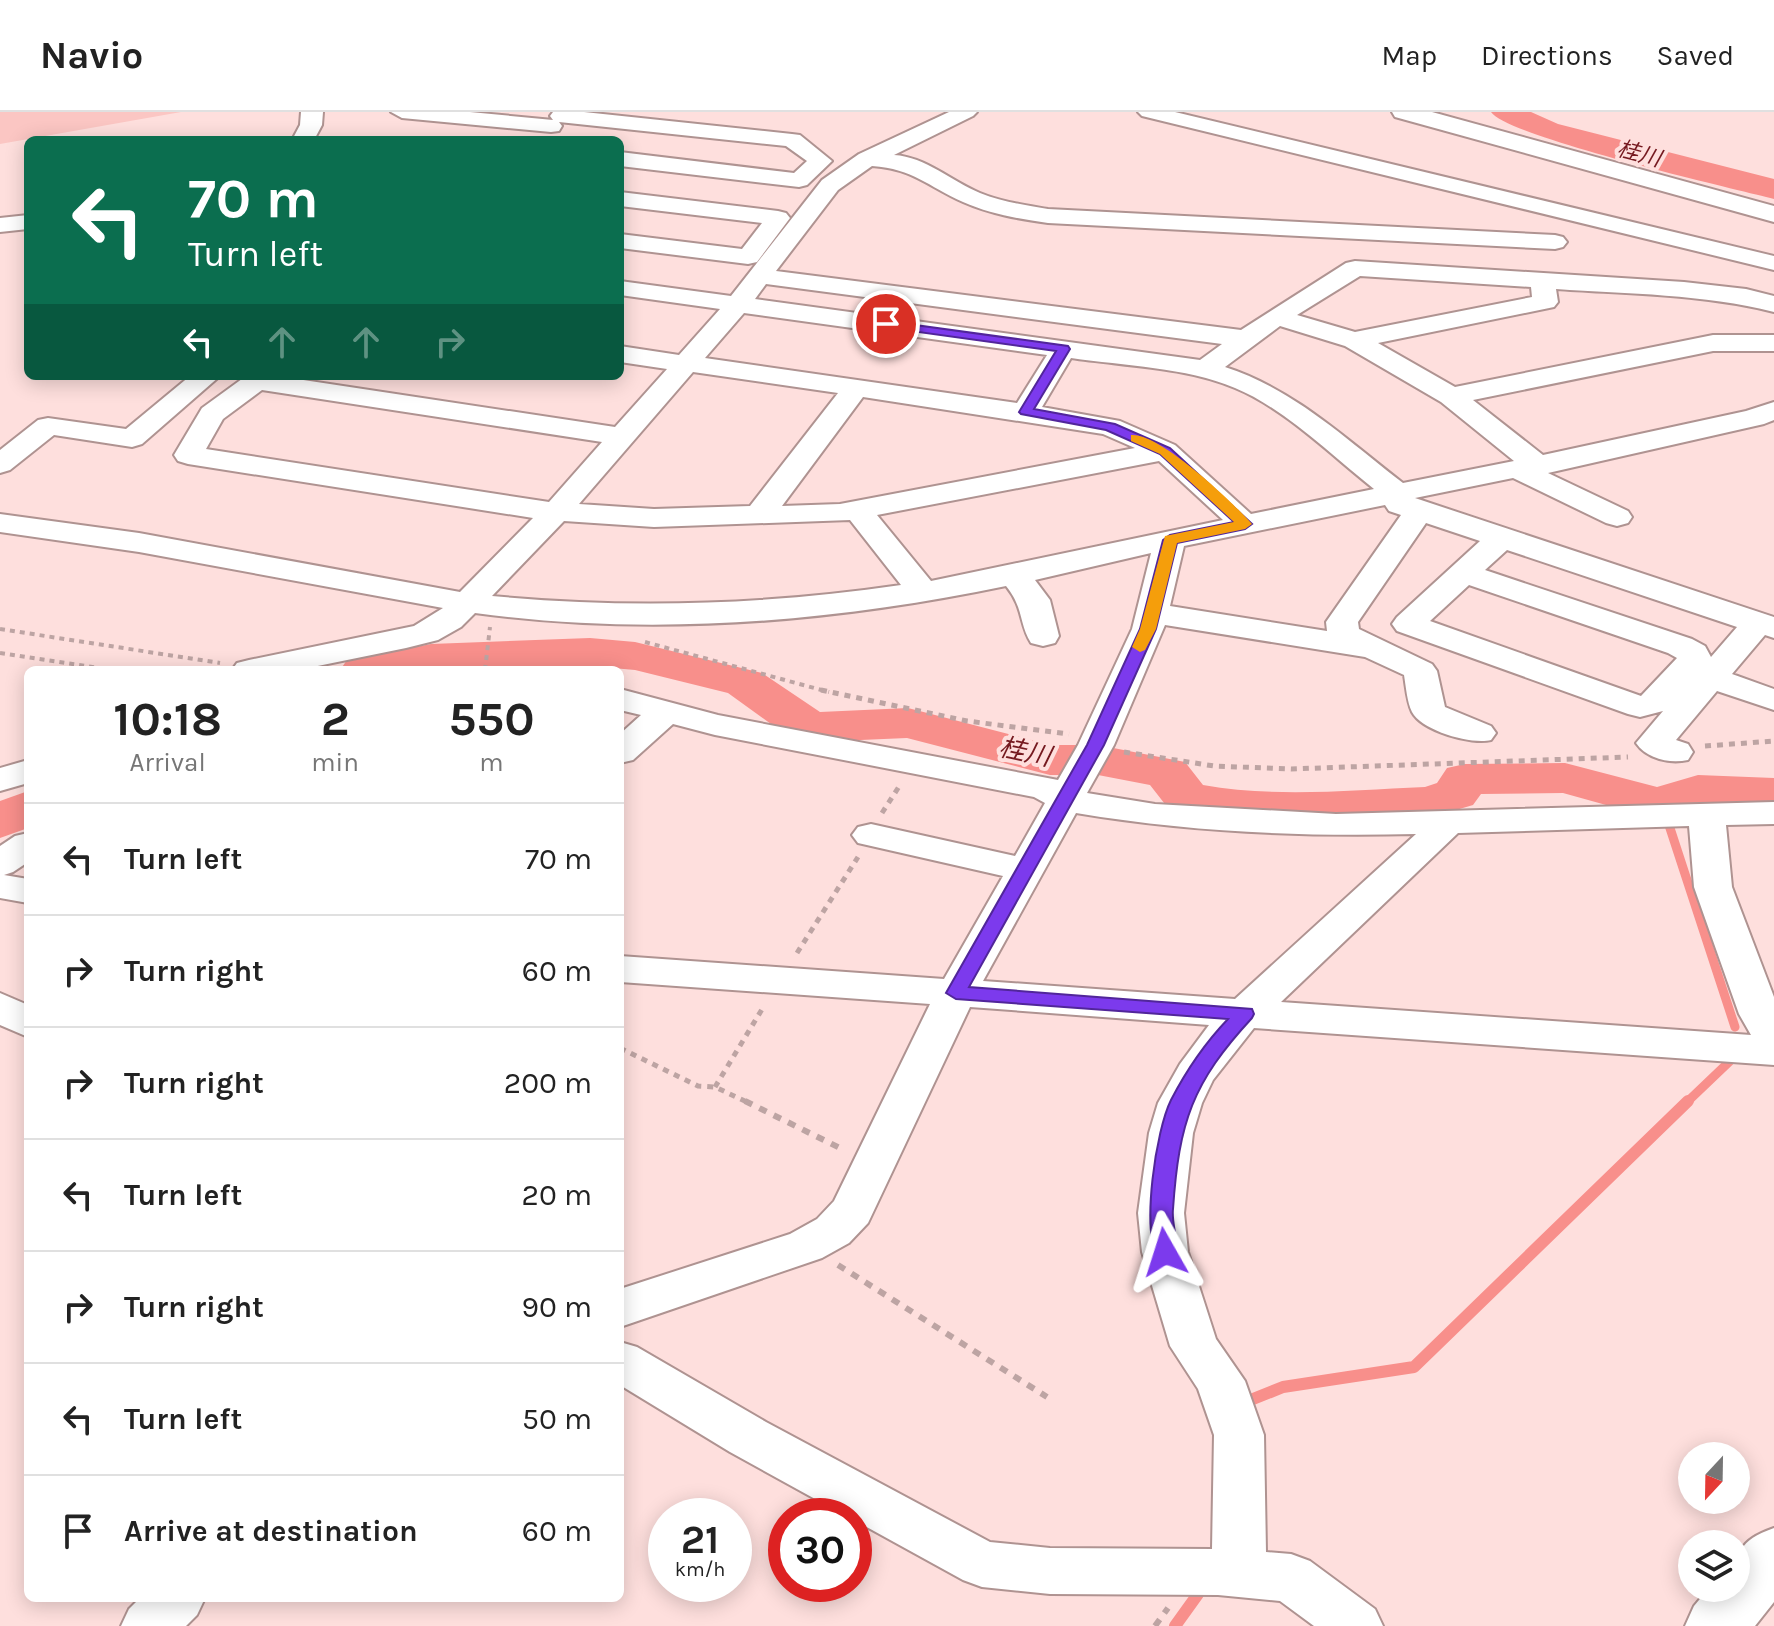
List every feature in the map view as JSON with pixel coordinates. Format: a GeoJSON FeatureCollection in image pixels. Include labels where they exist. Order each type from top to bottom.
{"type":"FeatureCollection","features":[{"type":"Feature","properties":{"kind":"main road"},"geometry":{"type":"LineString","coordinates":[[1404,112],[1774,214]]}},
{"type":"Feature","properties":{"kind":"main road"},"geometry":{"type":"LineString","coordinates":[[1717,1626],[1774,1555]]}},
{"type":"Feature","properties":{"kind":"street"},"geometry":{"type":"LineString","coordinates":[[305,136],[311,125],[312,112]]}},
{"type":"Feature","properties":{"kind":"street"},"geometry":{"type":"LineString","coordinates":[[403,112],[792,140],[821,161],[799,180],[624,159]]}},
{"type":"Feature","properties":{"kind":"street"},"geometry":{"type":"LineString","coordinates":[[253,666],[406,638],[469,617],[556,512],[738,304],[830,185],[867,159],[966,112]]}},
{"type":"Feature","properties":{"kind":"street"},"geometry":{"type":"LineString","coordinates":[[1149,112],[1774,263]]}},
{"type":"Feature","properties":{"kind":"street"},"geometry":{"type":"LineString","coordinates":[[1258,138],[1287,122]]}},
{"type":"Feature","properties":{"kind":"street"},"geometry":{"type":"LineString","coordinates":[[867,159],[904,162],[972,198],[1009,210],[1048,216],[1555,242]]}},
{"type":"Feature","properties":{"kind":"street"},"geometry":{"type":"LineString","coordinates":[[624,199],[778,218],[748,257],[624,242]]}},
{"type":"Feature","properties":{"kind":"street"},"geometry":{"type":"LineString","coordinates":[[0,225],[24,222]]}},
{"type":"Feature","properties":{"kind":"street"},"geometry":{"type":"LineString","coordinates":[[1205,369],[1276,317],[1355,268],[1684,290],[1746,297],[1774,304]]}},
{"type":"Feature","properties":{"kind":"street"},"geometry":{"type":"LineString","coordinates":[[760,276],[1246,339]]}},
{"type":"Feature","properties":{"kind":"street"},"geometry":{"type":"LineString","coordinates":[[1354,340],[1545,302],[1543,281]]}},
{"type":"Feature","properties":{"kind":"street"},"geometry":{"type":"LineString","coordinates":[[624,289],[1205,369],[1245,382],[1277,399],[1409,503],[1502,538],[1766,626],[1711,678],[1654,743],[1675,752]]}},
{"type":"Feature","properties":{"kind":"street"},"geometry":{"type":"LineString","coordinates":[[1276,317],[1354,340],[1451,396],[1529,468],[1617,517]]}},
{"type":"Feature","properties":{"kind":"street"},"geometry":{"type":"LineString","coordinates":[[1451,396],[1713,343],[1774,343]]}},
{"type":"Feature","properties":{"kind":"street"},"geometry":{"type":"LineString","coordinates":[[1025,412],[1064,349]]}},
{"type":"Feature","properties":{"kind":"street"},"geometry":{"type":"LineString","coordinates":[[624,355],[1110,427],[1165,451],[1245,524]]}},
{"type":"Feature","properties":{"kind":"street"},"geometry":{"type":"LineString","coordinates":[[0,464],[48,426],[132,438],[202,380]]}},
{"type":"Feature","properties":{"kind":"street"},"geometry":{"type":"LineString","coordinates":[[257,380],[212,414],[188,455],[556,512],[654,518],[857,509],[1165,451]]}},
{"type":"Feature","properties":{"kind":"street"},"geometry":{"type":"LineString","coordinates":[[272,380],[622,437]]}},
{"type":"Feature","properties":{"kind":"street"},"geometry":{"type":"LineString","coordinates":[[760,514],[855,389]]}},
{"type":"Feature","properties":{"kind":"street"},"geometry":{"type":"LineString","coordinates":[[0,523],[154,545],[366,588],[469,617],[693,614],[813,606],[923,592],[1245,524],[1409,503],[1529,468],[1754,418],[1774,410]]}},
{"type":"Feature","properties":{"kind":"street"},"geometry":{"type":"LineString","coordinates":[[1409,503],[1342,622],[1343,631],[1350,639],[1420,671],[1428,710],[1435,717],[1479,733]]}},
{"type":"Feature","properties":{"kind":"street"},"geometry":{"type":"LineString","coordinates":[[857,509],[923,592]]}},
{"type":"Feature","properties":{"kind":"street"},"geometry":{"type":"LineString","coordinates":[[1464,573],[1680,646],[1693,653],[1695,658],[1656,702],[1640,707],[1408,624],[1502,538]]}},
{"type":"Feature","properties":{"kind":"street"},"geometry":{"type":"LineString","coordinates":[[624,1307],[806,1246],[833,1231],[852,1211],[956,993],[1097,741],[1148,629],[1170,540]]}},
{"type":"Feature","properties":{"kind":"street"},"geometry":{"type":"LineString","coordinates":[[1014,575],[1034,600],[1043,636]]}},
{"type":"Feature","properties":{"kind":"street"},"geometry":{"type":"LineString","coordinates":[[1151,612],[1260,634],[1306,635],[1369,648]]}},
{"type":"Feature","properties":{"kind":"street"},"geometry":{"type":"LineString","coordinates":[[1711,678],[1774,700]]}},
{"type":"Feature","properties":{"kind":"street"},"geometry":{"type":"LineString","coordinates":[[624,700],[715,725],[1045,788],[1118,810],[1195,818],[1336,825],[1774,813]]}},
{"type":"Feature","properties":{"kind":"street"},"geometry":{"type":"LineString","coordinates":[[624,749],[666,712]]}},
{"type":"Feature","properties":{"kind":"street"},"geometry":{"type":"LineString","coordinates":[[0,780],[24,772]]}},
{"type":"Feature","properties":{"kind":"street"},"geometry":{"type":"LineString","coordinates":[[1706,814],[1713,887],[1760,1014],[1774,1039]]}},
{"type":"Feature","properties":{"kind":"street"},"geometry":{"type":"LineString","coordinates":[[1239,1574],[1239,1435],[1220,1381],[1194,1346],[1165,1252],[1161,1213],[1171,1133],[1180,1103],[1215,1045],[1439,833],[1437,822]]}},
{"type":"Feature","properties":{"kind":"street"},"geometry":{"type":"LineString","coordinates":[[871,835],[1026,870]]}},
{"type":"Feature","properties":{"kind":"street"},"geometry":{"type":"LineString","coordinates":[[0,864],[24,847]]}},
{"type":"Feature","properties":{"kind":"street"},"geometry":{"type":"LineString","coordinates":[[0,886],[24,890]]}},
{"type":"Feature","properties":{"kind":"street"},"geometry":{"type":"LineString","coordinates":[[624,969],[1774,1051]]}},
{"type":"Feature","properties":{"kind":"street"},"geometry":{"type":"LineString","coordinates":[[0,1007],[24,1021]]}},
{"type":"Feature","properties":{"kind":"street"},"geometry":{"type":"LineString","coordinates":[[624,1363],[748,1437],[982,1564],[1050,1571],[1239,1574],[1291,1578],[1356,1626]]}},
{"type":"Feature","properties":{"kind":"street"},"geometry":{"type":"LineString","coordinates":[[148,1626],[174,1602]]}},
{"type":"Feature","properties":{"kind":"path"},"geometry":{"type":"LineString","coordinates":[[469,617],[505,629]]}},
{"type":"Feature","properties":{"kind":"path"},"geometry":{"type":"LineString","coordinates":[[469,617],[484,666]]}},
{"type":"Feature","properties":{"kind":"path"},"geometry":{"type":"LineString","coordinates":[[0,629],[230,666]]}},
{"type":"Feature","properties":{"kind":"path"},"geometry":{"type":"LineString","coordinates":[[637,640],[802,685],[899,707],[1018,730],[1097,741],[1214,766],[1291,769],[1661,756],[1689,748],[1774,741]]}},
{"type":"Feature","properties":{"kind":"path"},"geometry":{"type":"LineString","coordinates":[[0,653],[86,666]]}},
{"type":"Feature","properties":{"kind":"path"},"geometry":{"type":"LineString","coordinates":[[715,1087],[914,762]]}},
{"type":"Feature","properties":{"kind":"path"},"geometry":{"type":"LineString","coordinates":[[624,1050],[698,1086],[715,1087],[849,1152],[876,1161]]}},
{"type":"Feature","properties":{"kind":"path"},"geometry":{"type":"LineString","coordinates":[[806,1246],[1047,1397]]}},
{"type":"Feature","properties":{"kind":"shaded area"},"geometry":{"type":"Polygon","coordinates":[[[0,112],[181,112],[45,136],[24,136],[24,140],[0,144],[0,112]]]}},
{"type":"Feature","properties":{"kind":"waterway","name":"桂川"},"geometry":{"type":"LineString","coordinates":[[1506,112],[1547,130],[1774,189]]}},
{"type":"Feature","properties":{"kind":"waterway","name":"桂川"},"geometry":{"type":"LineString","coordinates":[[386,666],[431,658],[590,652],[635,656],[745,683],[795,719],[814,727],[908,723],[1050,760],[1098,760],[1167,773],[1186,797],[1235,806],[1304,808],[1429,802],[1455,794],[1465,779],[1565,778],[1660,804],[1698,790],[1774,793]]}},
{"type":"Feature","properties":{"kind":"waterway"},"geometry":{"type":"LineString","coordinates":[[1408,803],[1411,818]]}},
{"type":"Feature","properties":{"kind":"waterway","name":"桂川"},"geometry":{"type":"LineString","coordinates":[[0,822],[24,809]]}},
{"type":"Feature","properties":{"kind":"waterway"},"geometry":{"type":"LineString","coordinates":[[1668,822],[1735,1027]]}},
{"type":"Feature","properties":{"kind":"waterway"},"geometry":{"type":"LineString","coordinates":[[1686,1103],[1730,1061]]}},
{"type":"Feature","properties":{"kind":"waterway"},"geometry":{"type":"LineString","coordinates":[[1243,1403],[1283,1387],[1414,1367],[1688,1101]]}},
{"type":"Feature","properties":{"kind":"waterway"},"geometry":{"type":"LineString","coordinates":[[1175,1626],[1198,1594]]}},
{"type":"Feature","properties":{"kind":"slow traffic"},"geometry":{"type":"LineString","coordinates":[[1136,438],[1165,451],[1245,524],[1170,540],[1148,629],[1140,647]]}},
{"type":"Feature","properties":{"kind":"route"},"geometry":{"type":"LineString","coordinates":[[886,324],[1064,349],[1025,412],[1110,427],[1165,451],[1245,524],[1170,540],[1148,629],[1096,745],[956,993],[1245,1014],[1215,1045],[1180,1103],[1171,1133],[1161,1213],[1165,1252]]}}]}
